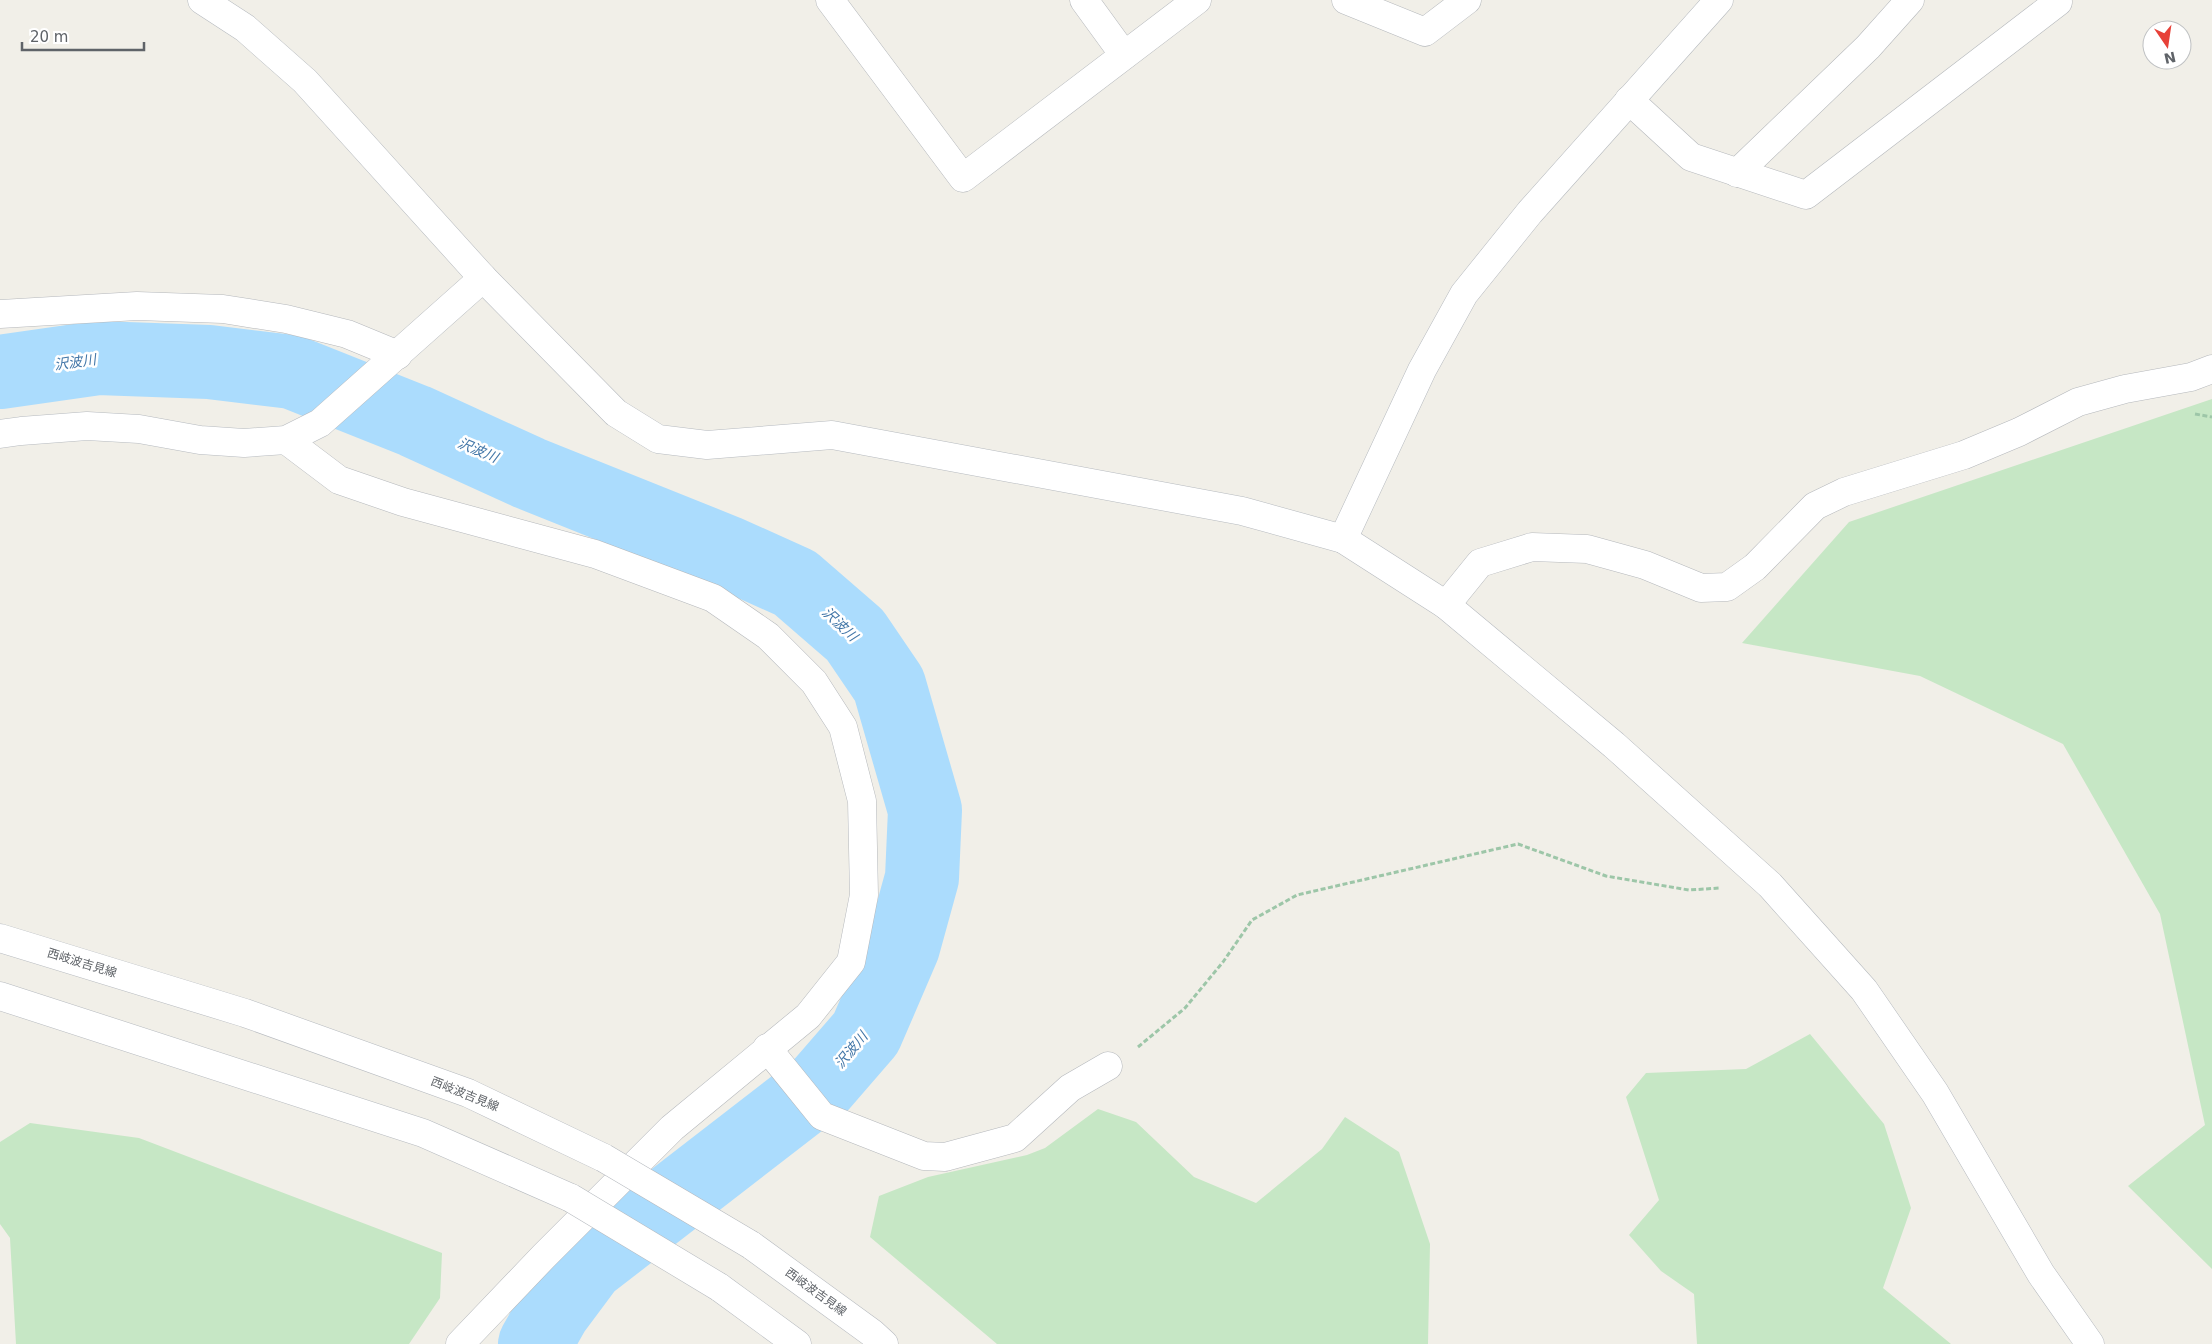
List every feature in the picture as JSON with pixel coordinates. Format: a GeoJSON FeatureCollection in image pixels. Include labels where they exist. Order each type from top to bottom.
{"type":"FeatureCollection","features":[{"type":"Feature","properties":{"kind":"street"},"geometry":{"type":"LineString","coordinates":[[202,0],[245,28],[305,81],[483,278],[616,413],[658,438],[707,445],[832,435],[1242,511],[1343,539],[1446,605],[1614,745],[1770,885],[1864,990],[1935,1093],[2041,1274],[2090,1344]]}},
{"type":"Feature","properties":{"kind":"street"},"geometry":{"type":"LineString","coordinates":[[830,0],[963,178],[1197,0]]}},
{"type":"Feature","properties":{"kind":"street"},"geometry":{"type":"LineString","coordinates":[[1084,0],[1124,55]]}},
{"type":"Feature","properties":{"kind":"street"},"geometry":{"type":"LineString","coordinates":[[1346,0],[1425,32],[1467,0]]}},
{"type":"Feature","properties":{"kind":"street"},"geometry":{"type":"LineString","coordinates":[[1343,539],[1422,370],[1464,294],[1530,212],[1719,0]]}},
{"type":"Feature","properties":{"kind":"street"},"geometry":{"type":"LineString","coordinates":[[1737,173],[1868,48],[1910,0]]}},
{"type":"Feature","properties":{"kind":"street"},"geometry":{"type":"LineString","coordinates":[[1629,100],[1691,157],[1806,195],[2058,2]]}},
{"type":"Feature","properties":{"kind":"street"},"geometry":{"type":"LineString","coordinates":[[0,434],[87,426],[139,429],[200,440],[244,443],[286,440],[320,423],[483,278]]}},
{"type":"Feature","properties":{"kind":"street"},"geometry":{"type":"LineString","coordinates":[[0,314],[137,306],[223,310],[286,319],[347,334],[393,359]]}},
{"type":"Feature","properties":{"kind":"street"},"geometry":{"type":"LineString","coordinates":[[1446,605],[1480,563],[1532,547],[1587,549],[1645,564],[1701,588],[1727,587],[1755,567],[1815,506],[1844,492],[1964,454],[2019,432],[2078,402],[2125,389],[2191,377],[2212,369]]}},
{"type":"Feature","properties":{"kind":"street"},"geometry":{"type":"LineString","coordinates":[[286,440],[339,480],[403,502],[595,554],[713,598],[768,636],[814,682],[844,727],[862,801],[864,895],[851,962],[773,1057],[672,1128],[544,1256],[460,1344]]}},
{"type":"Feature","properties":{"kind":"street","name":"西岐波吉見線"},"geometry":{"type":"LineString","coordinates":[[0,938],[245,1013],[468,1093],[604,1158],[751,1244],[872,1333],[884,1344]]}},
{"type":"Feature","properties":{"kind":"street"},"geometry":{"type":"LineString","coordinates":[[0,996],[423,1133],[571,1198],[719,1287],[797,1344]]}},
{"type":"Feature","properties":{"kind":"street"},"geometry":{"type":"LineString","coordinates":[[773,1057],[822,1116],[924,1156],[944,1157],[1015,1138],[1070,1088],[1108,1066]]}},
{"type":"Feature","properties":{"kind":"path"},"geometry":{"type":"LineString","coordinates":[[1108,1066],[1149,1040],[1186,1008],[1223,962],[1252,920],[1297,895],[1518,844],[1606,876],[1689,890],[1770,885]]}},
{"type":"Feature","properties":{"kind":"green space"},"geometry":{"type":"Polygon","coordinates":[[[2212,399],[2212,1269],[2128,1186],[2205,1125],[2160,914],[2063,744],[1920,676],[1742,643],[1849,522],[2212,399]]]}},
{"type":"Feature","properties":{"kind":"green space"},"geometry":{"type":"Polygon","coordinates":[[[1810,1034],[1884,1124],[1911,1208],[1883,1288],[1951,1344],[1697,1344],[1694,1294],[1661,1271],[1629,1235],[1659,1200],[1626,1097],[1646,1073],[1746,1069],[1810,1034]]]}},
{"type":"Feature","properties":{"kind":"green space"},"geometry":{"type":"Polygon","coordinates":[[[1098,1109],[1136,1122],[1194,1177],[1256,1203],[1322,1149],[1345,1117],[1399,1152],[1430,1244],[1428,1344],[997,1344],[870,1237],[879,1196],[928,1177],[1027,1155],[1045,1148],[1098,1109]]]}},
{"type":"Feature","properties":{"kind":"green space"},"geometry":{"type":"Polygon","coordinates":[[[30,1123],[139,1138],[442,1253],[440,1298],[409,1344],[16,1344],[10,1238],[0,1224],[0,1142],[30,1123]]]}},
{"type":"Feature","properties":{"kind":"waterway","name":"沢波川"},"geometry":{"type":"LineString","coordinates":[[0,372],[98,358],[209,362],[292,372],[415,421],[529,473],[726,552],[795,583],[855,635],[889,685],[925,810],[922,878],[903,947],[866,1033],[821,1085],[588,1265],[553,1312],[535,1344]]}}]}
